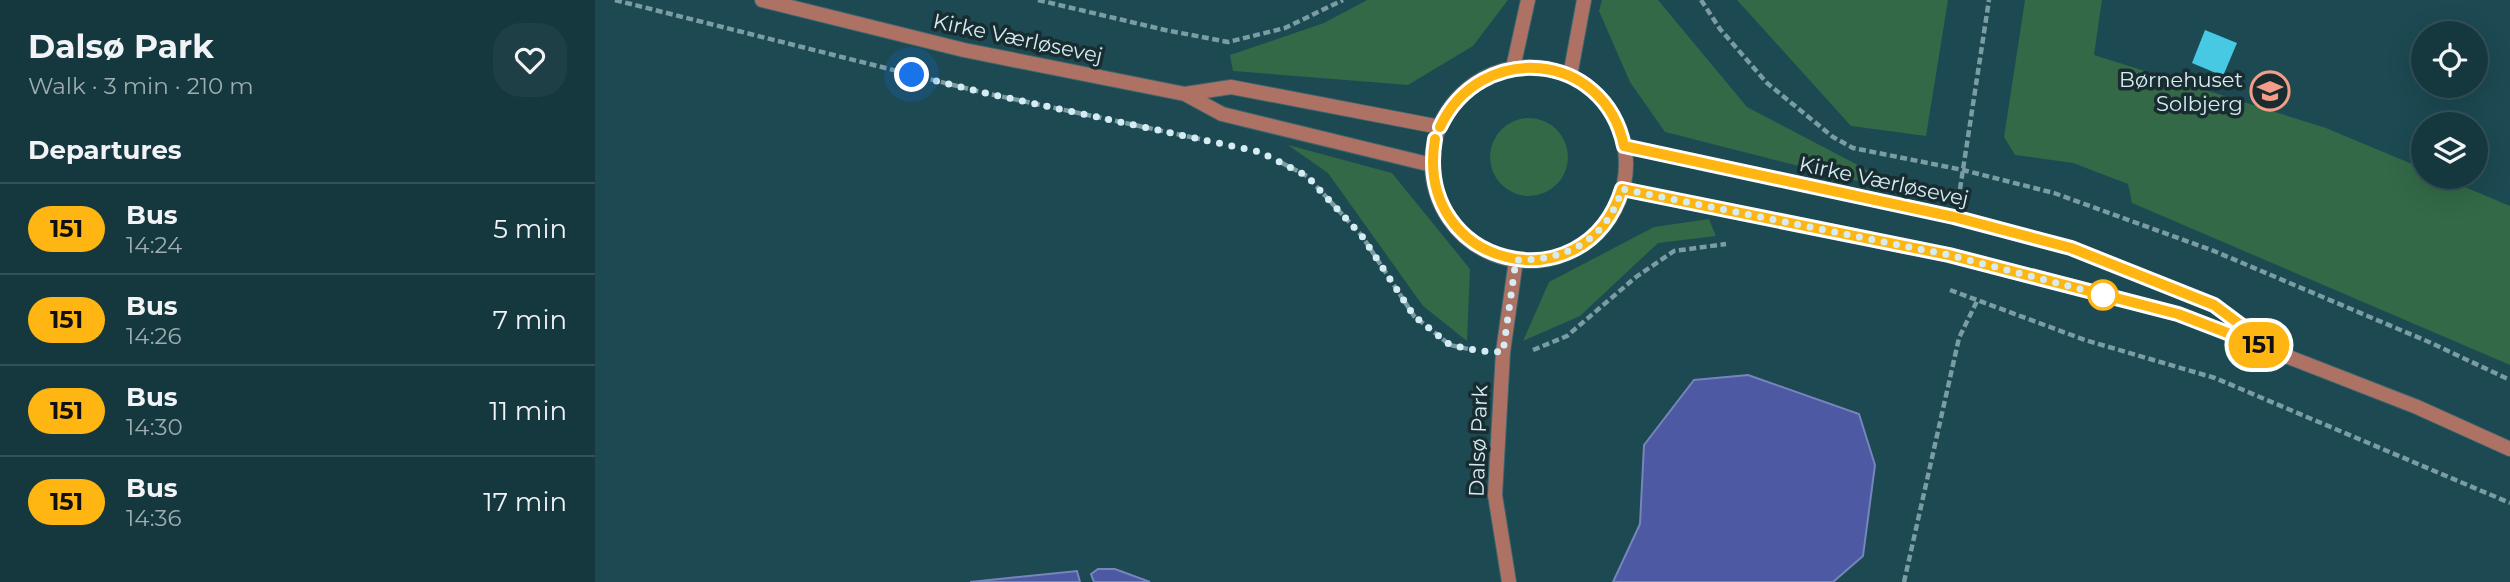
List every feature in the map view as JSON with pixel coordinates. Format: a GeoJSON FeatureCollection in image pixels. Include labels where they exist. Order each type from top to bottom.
{"type":"FeatureCollection","features":[{"type":"Feature","properties":{"kind":"street","name":"Kirke Værløsevej"},"geometry":{"type":"LineString","coordinates":[[762,0],[964,50],[1185,94],[1223,114],[1432,165]]}},
{"type":"Feature","properties":{"kind":"street"},"geometry":{"type":"LineString","coordinates":[[1513,68],[1528,0]]}},
{"type":"Feature","properties":{"kind":"street"},"geometry":{"type":"LineString","coordinates":[[1570,76],[1584,0]]}},
{"type":"Feature","properties":{"kind":"street"},"geometry":{"type":"LineString","coordinates":[[1533,67],[1570,76],[1602,100],[1614,117],[1624,146],[1626,175],[1609,218],[1587,241],[1548,258],[1516,260],[1486,250],[1460,232],[1438,196],[1432,165],[1435,139],[1440,127],[1455,102],[1485,77],[1513,68],[1533,67]]}},
{"type":"Feature","properties":{"kind":"street","name":"Kirke Værløsevej"},"geometry":{"type":"LineString","coordinates":[[1185,94],[1231,87],[1440,127]]}},
{"type":"Feature","properties":{"kind":"street","name":"Kirke Værløsevej"},"geometry":{"type":"LineString","coordinates":[[1624,146],[1954,217],[2071,248],[2214,305],[2277,352]]}},
{"type":"Feature","properties":{"kind":"street","name":"Kirke Værløsevej"},"geometry":{"type":"LineString","coordinates":[[1622,189],[1949,255],[2178,314],[2417,407],[2510,449]]}},
{"type":"Feature","properties":{"kind":"street","name":"Dalsø Park"},"geometry":{"type":"LineString","coordinates":[[1509,582],[1495,495],[1503,352],[1516,260]]}},
{"type":"Feature","properties":{"kind":"path"},"geometry":{"type":"LineString","coordinates":[[615,0],[985,93],[1207,141]]}},
{"type":"Feature","properties":{"kind":"path"},"geometry":{"type":"LineString","coordinates":[[1038,0],[1229,42],[1285,28],[1343,0]]}},
{"type":"Feature","properties":{"kind":"path"},"geometry":{"type":"LineString","coordinates":[[1701,0],[1720,29],[1767,83],[1833,137],[1853,148],[1963,170],[2054,193],[2214,251],[2429,341],[2510,380]]}},
{"type":"Feature","properties":{"kind":"path"},"geometry":{"type":"LineString","coordinates":[[1963,170],[1989,0]]}},
{"type":"Feature","properties":{"kind":"path"},"geometry":{"type":"LineString","coordinates":[[1271,158],[1307,176],[1362,236],[1414,316],[1450,345],[1480,351],[1527,352],[1567,337],[1636,277],[1674,251],[1722,243],[1735,246]]}},
{"type":"Feature","properties":{"kind":"path"},"geometry":{"type":"LineString","coordinates":[[1943,287],[1977,302],[2085,340],[2215,378],[2510,503]]}},
{"type":"Feature","properties":{"kind":"path"},"geometry":{"type":"LineString","coordinates":[[1904,582],[1959,338],[1977,302]]}},
{"type":"Feature","properties":{"kind":"green space"},"geometry":{"type":"Polygon","coordinates":[[[1367,0],[1508,0],[1473,46],[1408,85],[1233,71],[1230,55],[1324,23],[1367,0]]]}},
{"type":"Feature","properties":{"kind":"green space"},"geometry":{"type":"Polygon","coordinates":[[[1602,0],[1658,0],[1747,107],[1917,196],[1665,132],[1630,82],[1599,11],[1602,0]]]}},
{"type":"Feature","properties":{"kind":"green space"},"geometry":{"type":"Polygon","coordinates":[[[1737,0],[1948,0],[1926,136],[1851,126],[1737,0]]]}},
{"type":"Feature","properties":{"kind":"green space"},"geometry":{"type":"Polygon","coordinates":[[[2025,0],[2102,0],[2094,55],[2326,128],[2411,164],[2411,189],[2470,189],[2510,206],[2510,365],[2132,203],[2128,184],[2073,163],[2015,155],[2004,137],[2025,0]]]}},
{"type":"Feature","properties":{"kind":"green space"},"geometry":{"type":"Polygon","coordinates":[[[1529,118],[1544,121],[1561,135],[1568,157],[1565,172],[1551,189],[1529,196],[1514,193],[1497,179],[1490,157],[1493,142],[1507,125],[1529,118]]]}},
{"type":"Feature","properties":{"kind":"green space"},"geometry":{"type":"Polygon","coordinates":[[[1288,145],[1392,173],[1470,269],[1467,341],[1423,306],[1328,173],[1288,145]]]}},
{"type":"Feature","properties":{"kind":"green space"},"geometry":{"type":"Polygon","coordinates":[[[1709,219],[1716,236],[1658,243],[1580,316],[1523,341],[1549,282],[1654,227],[1709,219]]]}},
{"type":"Feature","properties":{"kind":"water"},"geometry":{"type":"Polygon","coordinates":[[[1748,375],[1859,414],[1875,465],[1863,556],[1833,582],[1613,582],[1640,524],[1644,445],[1694,380],[1748,375]]]}},
{"type":"Feature","properties":{"kind":"water"},"geometry":{"type":"Polygon","coordinates":[[[1098,569],[1115,569],[1150,582],[1094,582],[1091,574],[1098,569]]]}},
{"type":"Feature","properties":{"kind":"water"},"geometry":{"type":"Polygon","coordinates":[[[1077,571],[1080,582],[970,582],[1077,571]]]}},
{"type":"Feature","properties":{"kind":"building"},"geometry":{"type":"Polygon","coordinates":[[[2205,30],[2237,43],[2223,76],[2192,63],[2205,30]]]}},
{"type":"Feature","properties":{"kind":"bus line","name":"151"},"geometry":{"type":"LineString","coordinates":[[1435,139],[1432,165],[1435,186],[1453,224],[1486,250],[1516,260],[1559,256],[1587,241],[1609,218],[1622,189],[1949,255],[2178,314],[2277,352],[2214,305],[2071,248],[1954,217],[1624,146],[1614,117],[1602,100],[1579,81],[1552,70],[1513,68],[1485,77],[1461,95],[1440,127]]}},
{"type":"Feature","properties":{"kind":"place","name":"Børnehuset Solbjerg"},"geometry":{"type":"Point","coordinates":[2270,91]}},
{"type":"Feature","properties":{"kind":"route"},"geometry":{"type":"LineString","coordinates":[[912,75],[1260,152],[1307,176],[1362,236],[1414,316],[1450,345],[1480,351],[1503,352],[1516,260],[1559,256],[1587,241],[1609,218],[1622,189],[1949,255],[2103,295]]}}]}
